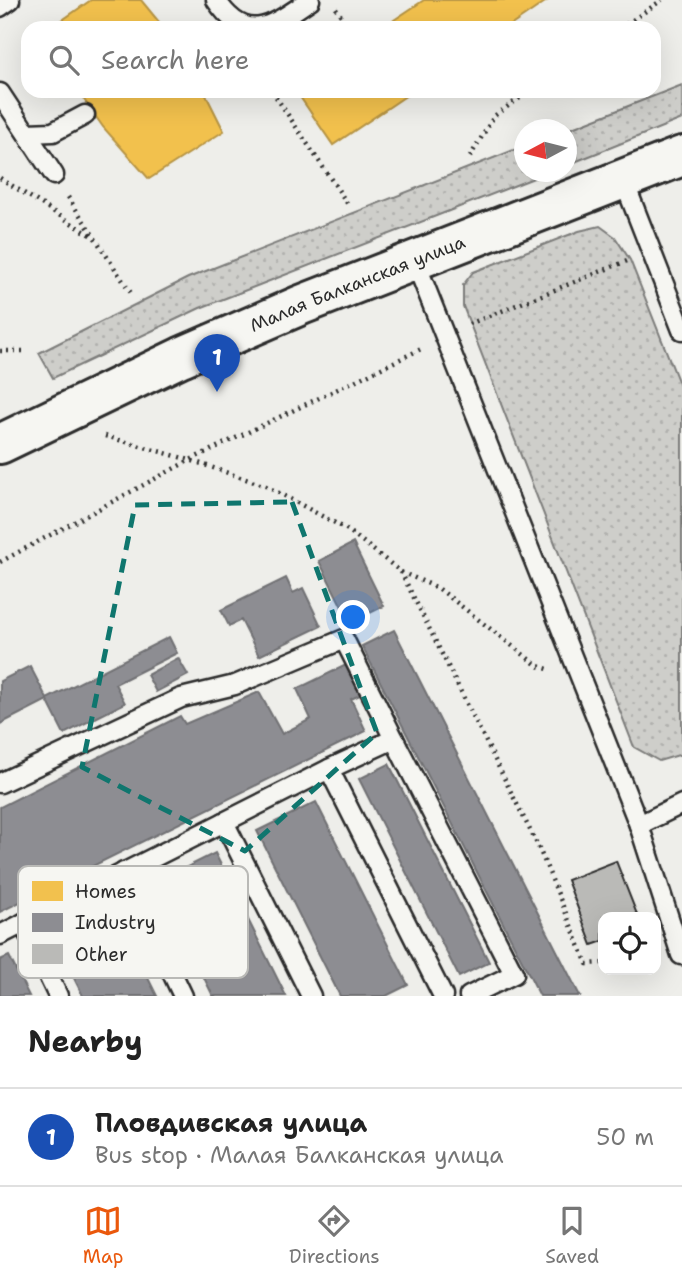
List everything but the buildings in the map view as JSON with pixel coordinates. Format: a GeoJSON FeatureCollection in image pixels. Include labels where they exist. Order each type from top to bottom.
{"type":"FeatureCollection","features":[{"type":"Feature","properties":{"kind":"street","name":"Малая Балканская улица"},"geometry":{"type":"LineString","coordinates":[[0,444],[181,357],[301,305],[682,156]]}},
{"type":"Feature","properties":{"kind":"lane"},"geometry":{"type":"LineString","coordinates":[[0,7],[10,0]]}},
{"type":"Feature","properties":{"kind":"lane"},"geometry":{"type":"LineString","coordinates":[[216,0],[234,21]]}},
{"type":"Feature","properties":{"kind":"lane"},"geometry":{"type":"LineString","coordinates":[[279,21],[310,0]]}},
{"type":"Feature","properties":{"kind":"lane"},"geometry":{"type":"LineString","coordinates":[[0,93],[54,175]]}},
{"type":"Feature","properties":{"kind":"lane"},"geometry":{"type":"LineString","coordinates":[[27,133],[53,132],[85,115]]}},
{"type":"Feature","properties":{"kind":"lane"},"geometry":{"type":"LineString","coordinates":[[623,178],[682,330]]}},
{"type":"Feature","properties":{"kind":"lane"},"geometry":{"type":"LineString","coordinates":[[415,261],[639,825],[681,955]]}},
{"type":"Feature","properties":{"kind":"lane"},"geometry":{"type":"LineString","coordinates":[[0,783],[181,698],[234,685],[344,639],[514,974],[469,996]]}},
{"type":"Feature","properties":{"kind":"lane"},"geometry":{"type":"LineString","coordinates":[[136,866],[394,739]]}},
{"type":"Feature","properties":{"kind":"lane"},"geometry":{"type":"LineString","coordinates":[[329,769],[443,996]]}},
{"type":"Feature","properties":{"kind":"lane"},"geometry":{"type":"LineString","coordinates":[[639,825],[682,804]]}},
{"type":"Feature","properties":{"kind":"lane"},"geometry":{"type":"LineString","coordinates":[[224,822],[246,866]]}},
{"type":"Feature","properties":{"kind":"lane"},"geometry":{"type":"LineString","coordinates":[[248,870],[311,996]]}},
{"type":"Feature","properties":{"kind":"lane"},"geometry":{"type":"LineString","coordinates":[[0,935],[18,926]]}},
{"type":"Feature","properties":{"kind":"lane"},"geometry":{"type":"LineString","coordinates":[[49,978],[58,996]]}},
{"type":"Feature","properties":{"kind":"lane"},"geometry":{"type":"LineString","coordinates":[[174,978],[183,996]]}},
{"type":"Feature","properties":{"kind":"path"},"geometry":{"type":"LineString","coordinates":[[330,0],[344,21]]}},
{"type":"Feature","properties":{"kind":"path"},"geometry":{"type":"LineString","coordinates":[[631,21],[661,0]]}},
{"type":"Feature","properties":{"kind":"path"},"geometry":{"type":"LineString","coordinates":[[277,98],[349,206]]}},
{"type":"Feature","properties":{"kind":"path"},"geometry":{"type":"LineString","coordinates":[[470,157],[494,116],[520,98]]}},
{"type":"Feature","properties":{"kind":"path"},"geometry":{"type":"LineString","coordinates":[[54,175],[133,296]]}},
{"type":"Feature","properties":{"kind":"path"},"geometry":{"type":"LineString","coordinates":[[0,178],[95,239]]}},
{"type":"Feature","properties":{"kind":"path"},"geometry":{"type":"LineString","coordinates":[[0,351],[27,351]]}},
{"type":"Feature","properties":{"kind":"path"},"geometry":{"type":"LineString","coordinates":[[102,435],[190,460],[266,486],[348,530],[401,572],[438,588],[538,666],[582,679]]}},
{"type":"Feature","properties":{"kind":"path"},"geometry":{"type":"LineString","coordinates":[[0,562],[190,460]]}},
{"type":"Feature","properties":{"kind":"path"},"geometry":{"type":"LineString","coordinates":[[401,572],[538,846],[587,964],[598,963]]}},
{"type":"Feature","properties":{"kind":"highlighted area"},"geometry":{"type":"Polygon","coordinates":[[[292,502],[377,733],[245,851],[82,767],[135,505],[292,502]]]}},
{"type":"Feature","properties":{"kind":"shaded area"},"geometry":{"type":"Polygon","coordinates":[[[682,85],[682,119],[577,161],[577,126],[649,98],[661,98],[661,93],[682,85]]]}},
{"type":"Feature","properties":{"kind":"shaded area"},"geometry":{"type":"Polygon","coordinates":[[[514,150],[514,182],[523,182],[200,308],[53,378],[39,353],[188,278],[514,150]]]}},
{"type":"Feature","properties":{"kind":"shaded area"},"geometry":{"type":"Polygon","coordinates":[[[600,226],[615,237],[630,260],[682,391],[682,754],[659,761],[634,747],[463,306],[463,285],[473,272],[579,231],[600,226]]]}},
{"type":"Feature","properties":{"kind":"place","name":"Пловдивская улица"},"geometry":{"type":"Point","coordinates":[217,392]}}]}
